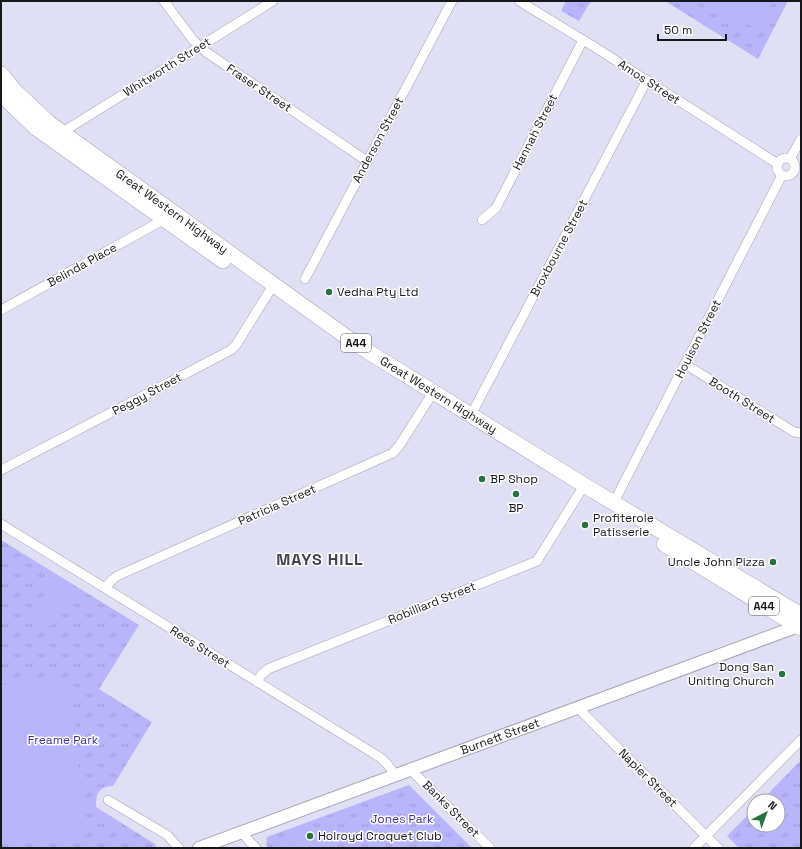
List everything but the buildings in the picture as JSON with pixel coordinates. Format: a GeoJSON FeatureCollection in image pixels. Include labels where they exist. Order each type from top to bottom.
{"type":"FeatureCollection","features":[{"type":"Feature","properties":{"kind":"highway","name":"Great Western Highway"},"geometry":{"type":"LineString","coordinates":[[1,74],[37,113],[61,133],[359,346],[614,502],[800,624]]}},
{"type":"Feature","properties":{"kind":"highway","name":"Great Western Highway"},"geometry":{"type":"LineString","coordinates":[[1,94],[36,128],[163,220],[360,356],[580,492],[800,624]]}},
{"type":"Feature","properties":{"kind":"main road","name":"Burnett Street"},"geometry":{"type":"LineString","coordinates":[[199,848],[364,788],[395,775],[800,624]]}},
{"type":"Feature","properties":{"kind":"street","name":"Fraser Street"},"geometry":{"type":"LineString","coordinates":[[164,1],[200,46],[213,57],[367,161]]}},
{"type":"Feature","properties":{"kind":"street","name":"Whitworth Street"},"geometry":{"type":"LineString","coordinates":[[61,133],[273,1]]}},
{"type":"Feature","properties":{"kind":"street","name":"Anderson Street"},"geometry":{"type":"LineString","coordinates":[[305,279],[452,1]]}},
{"type":"Feature","properties":{"kind":"street","name":"Amos Street"},"geometry":{"type":"LineString","coordinates":[[519,1],[648,80],[778,164]]}},
{"type":"Feature","properties":{"kind":"street","name":"Hannah Street"},"geometry":{"type":"LineString","coordinates":[[482,220],[496,208],[583,40]]}},
{"type":"Feature","properties":{"kind":"street","name":"Broxbourne Street"},"geometry":{"type":"LineString","coordinates":[[471,415],[648,80]]}},
{"type":"Feature","properties":{"kind":"street"},"geometry":{"type":"LineString","coordinates":[[790,159],[801,139]]}},
{"type":"Feature","properties":{"kind":"street"},"geometry":{"type":"LineString","coordinates":[[784,158],[790,159],[798,174],[790,176],[782,175],[778,172],[778,164],[784,158]]}},
{"type":"Feature","properties":{"kind":"street","name":"Houison Street"},"geometry":{"type":"LineString","coordinates":[[614,502],[782,175]]}},
{"type":"Feature","properties":{"kind":"street","name":"Belinda Place"},"geometry":{"type":"LineString","coordinates":[[1,310],[163,220]]}},
{"type":"Feature","properties":{"kind":"street","name":"Peggy Street"},"geometry":{"type":"LineString","coordinates":[[1,470],[231,350],[236,345],[269,292]]}},
{"type":"Feature","properties":{"kind":"street","name":"Booth Street"},"geometry":{"type":"LineString","coordinates":[[685,364],[794,432],[801,433]]}},
{"type":"Feature","properties":{"kind":"street","name":"Patricia Street"},"geometry":{"type":"LineString","coordinates":[[105,588],[117,576],[393,453],[429,399]]}},
{"type":"Feature","properties":{"kind":"street","name":"Robilliard Street"},"geometry":{"type":"LineString","coordinates":[[257,682],[261,675],[268,669],[537,561],[580,492]]}},
{"type":"Feature","properties":{"kind":"street","name":"Rees Street"},"geometry":{"type":"LineString","coordinates":[[1,524],[381,758],[395,775]]}},
{"type":"Feature","properties":{"kind":"street","name":"Napier Street"},"geometry":{"type":"LineString","coordinates":[[578,708],[718,848]]}},
{"type":"Feature","properties":{"kind":"street"},"geometry":{"type":"LineString","coordinates":[[694,848],[801,740]]}},
{"type":"Feature","properties":{"kind":"street","name":"Banks Street"},"geometry":{"type":"LineString","coordinates":[[411,770],[490,848]]}},
{"type":"Feature","properties":{"kind":"street"},"geometry":{"type":"LineString","coordinates":[[108,800],[167,835],[179,848]]}},
{"type":"Feature","properties":{"kind":"street"},"geometry":{"type":"LineString","coordinates":[[241,832],[256,848]]}},
{"type":"Feature","properties":{"kind":"green space"},"geometry":{"type":"Polygon","coordinates":[[[566,1],[591,1],[579,21],[561,11],[566,1]]]}},
{"type":"Feature","properties":{"kind":"green space"},"geometry":{"type":"Polygon","coordinates":[[[665,1],[788,1],[758,59],[665,1]]]}},
{"type":"Feature","properties":{"kind":"green space"},"geometry":{"type":"Polygon","coordinates":[[[708,1],[773,1],[757,29],[708,1]]]}},
{"type":"Feature","properties":{"kind":"green space","name":"Freame Park"},"geometry":{"type":"Polygon","coordinates":[[[1,540],[139,625],[99,689],[152,722],[113,786],[101,789],[97,794],[96,807],[155,844],[156,848],[1,848],[1,540]]]}},
{"type":"Feature","properties":{"kind":"green space"},"geometry":{"type":"Polygon","coordinates":[[[52,582],[70,593],[51,626],[33,615],[52,582]]]}},
{"type":"Feature","properties":{"kind":"green space"},"geometry":{"type":"Polygon","coordinates":[[[72,680],[84,838],[1,843],[1,685],[72,680]]]}},
{"type":"Feature","properties":{"kind":"green space"},"geometry":{"type":"Polygon","coordinates":[[[801,760],[801,848],[739,848],[727,836],[746,817],[746,833],[786,833],[786,793],[769,793],[801,760]]]}},
{"type":"Feature","properties":{"kind":"green space","name":"Jones Park"},"geometry":{"type":"Polygon","coordinates":[[[409,785],[472,848],[269,848],[266,845],[267,837],[409,785]]]}},
{"type":"Feature","properties":{"kind":"green space","name":"Holroyd Croquet Club"},"geometry":{"type":"Polygon","coordinates":[[[310,824],[334,848],[287,848],[310,824]]]}},
{"type":"Feature","properties":{"kind":"place","name":"Vedha Pty Ltd"},"geometry":{"type":"Point","coordinates":[329,292]}},
{"type":"Feature","properties":{"kind":"place","name":"BP Shop"},"geometry":{"type":"Point","coordinates":[482,479]}},
{"type":"Feature","properties":{"kind":"place","name":"BP"},"geometry":{"type":"Point","coordinates":[516,494]}},
{"type":"Feature","properties":{"kind":"place","name":"Profiterole Patisserie"},"geometry":{"type":"Point","coordinates":[585,525]}},
{"type":"Feature","properties":{"kind":"place","name":"Uncle John Pizza"},"geometry":{"type":"Point","coordinates":[773,562]}},
{"type":"Feature","properties":{"kind":"place","name":"Dong San Uniting Church"},"geometry":{"type":"Point","coordinates":[782,674]}},
{"type":"Feature","properties":{"kind":"place","name":"Holroyd Croquet Club"},"geometry":{"type":"Point","coordinates":[310,836]}},
{"type":"Feature","properties":{"kind":"district","name":"MAYS HILL"},"geometry":{"type":"Point","coordinates":[320,559]}}]}
